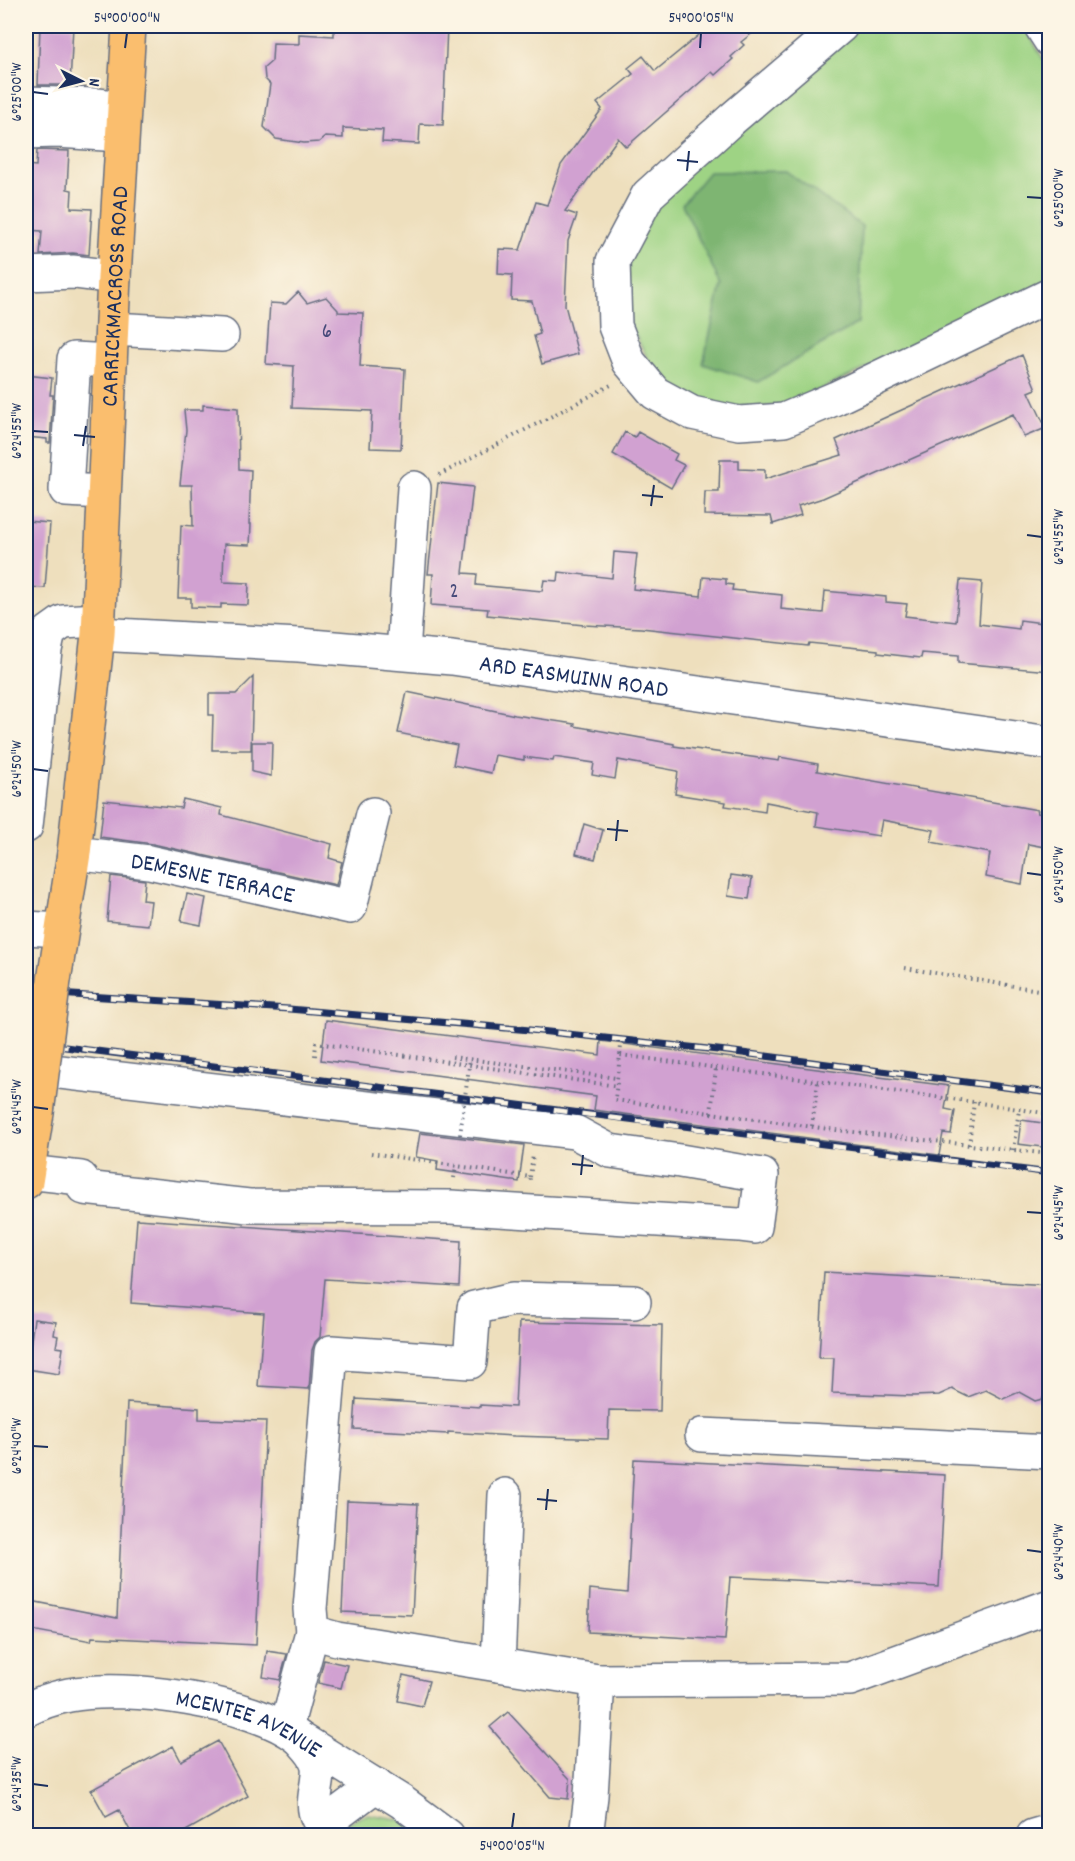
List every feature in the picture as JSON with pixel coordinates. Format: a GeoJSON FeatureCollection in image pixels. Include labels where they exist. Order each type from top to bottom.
{"type":"FeatureCollection","features":[{"type":"Feature","properties":{"kind":"main road","name":"CARRICKMACROSS ROAD"},"geometry":{"type":"LineString","coordinates":[[61,933],[75,854],[98,627],[122,122],[129,26]]}},
{"type":"Feature","properties":{"kind":"main road"},"geometry":{"type":"LineString","coordinates":[[26,1177],[61,933]]}},
{"type":"Feature","properties":{"kind":"street"},"geometry":{"type":"LineString","coordinates":[[841,26],[732,119],[648,195],[613,261],[615,326],[629,362],[655,393],[692,413],[739,423],[784,420],[836,398],[1050,295]]}},
{"type":"Feature","properties":{"kind":"street"},"geometry":{"type":"LineString","coordinates":[[1041,26],[1050,40]]}},
{"type":"Feature","properties":{"kind":"street"},"geometry":{"type":"LineString","coordinates":[[26,103],[97,105],[122,122]]}},
{"type":"Feature","properties":{"kind":"street"},"geometry":{"type":"LineString","coordinates":[[26,132],[57,131],[122,122]]}},
{"type":"Feature","properties":{"kind":"street"},"geometry":{"type":"LineString","coordinates":[[26,274],[74,272],[114,278]]}},
{"type":"Feature","properties":{"kind":"street"},"geometry":{"type":"LineString","coordinates":[[112,329],[222,335]]}},
{"type":"Feature","properties":{"kind":"street"},"geometry":{"type":"LineString","coordinates":[[403,653],[414,488]]}},
{"type":"Feature","properties":{"kind":"street","name":"ARD EASMUINN ROAD"},"geometry":{"type":"LineString","coordinates":[[26,826],[45,650],[49,632],[63,622],[452,658],[1050,743]]}},
{"type":"Feature","properties":{"kind":"street","name":"DEMESNE TERRACE"},"geometry":{"type":"LineString","coordinates":[[75,854],[149,862],[350,907],[373,814]]}},
{"type":"Feature","properties":{"kind":"street"},"geometry":{"type":"LineString","coordinates":[[26,928],[61,933]]}},
{"type":"Feature","properties":{"kind":"street"},"geometry":{"type":"LineString","coordinates":[[26,1068],[574,1132],[610,1151],[754,1174],[747,1226],[451,1207],[249,1206],[84,1188],[81,1178],[26,1177]]}},
{"type":"Feature","properties":{"kind":"street"},"geometry":{"type":"LineString","coordinates":[[376,1785],[332,1818],[318,1819],[314,1812],[318,1765],[311,1750],[292,1733],[312,1632],[310,1609],[331,1352],[470,1362],[474,1308],[513,1299],[634,1302]]}},
{"type":"Feature","properties":{"kind":"street"},"geometry":{"type":"LineString","coordinates":[[702,1435],[1050,1452]]}},
{"type":"Feature","properties":{"kind":"street"},"geometry":{"type":"LineString","coordinates":[[498,1665],[505,1495]]}},
{"type":"Feature","properties":{"kind":"street"},"geometry":{"type":"LineString","coordinates":[[312,1632],[337,1639],[598,1681],[850,1679],[1050,1606]]}},
{"type":"Feature","properties":{"kind":"street"},"geometry":{"type":"LineString","coordinates":[[586,1836],[591,1796],[598,1681]]}},
{"type":"Feature","properties":{"kind":"street","name":"MCENTEE AVENUE"},"geometry":{"type":"LineString","coordinates":[[30,1703],[70,1695],[140,1692],[200,1701],[239,1711],[292,1733],[376,1785],[448,1836]]}},
{"type":"Feature","properties":{"kind":"street"},"geometry":{"type":"LineString","coordinates":[[1033,1836],[1050,1831]]}},
{"type":"Feature","properties":{"kind":"path"},"geometry":{"type":"LineString","coordinates":[[414,488],[637,372]]}},
{"type":"Feature","properties":{"kind":"path"},"geometry":{"type":"LineString","coordinates":[[905,968],[1050,992]]}},
{"type":"Feature","properties":{"kind":"path"},"geometry":{"type":"LineString","coordinates":[[315,1056],[316,1042],[617,1086]]}},
{"type":"Feature","properties":{"kind":"path"},"geometry":{"type":"LineString","coordinates":[[621,1046],[615,1100],[1050,1154]]}},
{"type":"Feature","properties":{"kind":"path"},"geometry":{"type":"LineString","coordinates":[[620,1055],[1050,1114]]}},
{"type":"Feature","properties":{"kind":"path"},"geometry":{"type":"LineString","coordinates":[[452,1057],[617,1078]]}},
{"type":"Feature","properties":{"kind":"path"},"geometry":{"type":"LineString","coordinates":[[460,1135],[470,1059]]}},
{"type":"Feature","properties":{"kind":"path"},"geometry":{"type":"LineString","coordinates":[[711,1113],[716,1068]]}},
{"type":"Feature","properties":{"kind":"path"},"geometry":{"type":"LineString","coordinates":[[812,1126],[818,1082]]}},
{"type":"Feature","properties":{"kind":"path"},"geometry":{"type":"LineString","coordinates":[[969,1145],[974,1102]]}},
{"type":"Feature","properties":{"kind":"path"},"geometry":{"type":"LineString","coordinates":[[1014,1150],[1019,1110]]}},
{"type":"Feature","properties":{"kind":"green space"},"geometry":{"type":"Polygon","coordinates":[[[858,26],[1024,26],[1049,69],[1049,287],[783,406],[728,408],[685,394],[652,367],[631,327],[624,288],[634,239],[665,191],[858,26]]]}},
{"type":"Feature","properties":{"kind":"green space"},"geometry":{"type":"Polygon","coordinates":[[[786,171],[862,226],[858,323],[758,382],[703,364],[721,285],[682,204],[709,172],[786,171]]]}},
{"type":"Feature","properties":{"kind":"green space"},"geometry":{"type":"Polygon","coordinates":[[[368,1814],[403,1820],[432,1836],[342,1836],[344,1824],[368,1814]]]}},
{"type":"Feature","properties":{"kind":"building"},"geometry":{"type":"Polygon","coordinates":[[[40,26],[73,26],[70,85],[38,85],[40,26]]]}},
{"type":"Feature","properties":{"kind":"building"},"geometry":{"type":"Polygon","coordinates":[[[334,26],[447,26],[443,125],[420,124],[419,144],[382,142],[383,130],[343,128],[343,138],[325,137],[319,142],[304,143],[276,139],[264,127],[270,84],[265,79],[264,68],[272,61],[273,43],[299,44],[299,34],[334,36],[334,26]]]}},
{"type":"Feature","properties":{"kind":"building"},"geometry":{"type":"Polygon","coordinates":[[[710,26],[761,26],[741,42],[744,45],[731,57],[733,59],[715,75],[712,72],[626,147],[618,138],[565,211],[577,215],[568,241],[565,305],[578,354],[542,364],[534,336],[540,334],[532,301],[511,300],[512,275],[498,274],[499,249],[520,250],[536,202],[547,205],[561,165],[602,109],[597,103],[633,74],[628,68],[643,56],[655,71],[710,26]]]}},
{"type":"Feature","properties":{"kind":"building"},"geometry":{"type":"Polygon","coordinates":[[[37,150],[69,151],[67,189],[72,190],[71,208],[92,209],[89,255],[73,253],[40,255],[42,231],[26,230],[26,165],[36,166],[37,150]]]}},
{"type":"Feature","properties":{"kind":"building"},"geometry":{"type":"Polygon","coordinates":[[[298,292],[307,303],[326,297],[338,312],[363,313],[360,366],[405,369],[401,449],[370,448],[372,411],[292,408],[294,366],[266,364],[270,303],[286,304],[298,292]]]}},
{"type":"Feature","properties":{"kind":"building"},"geometry":{"type":"Polygon","coordinates":[[[1022,355],[1036,389],[1029,392],[1046,428],[1024,437],[1013,414],[823,498],[798,506],[801,515],[773,524],[771,516],[704,515],[705,492],[719,492],[720,460],[739,460],[739,469],[765,470],[765,479],[842,455],[836,440],[1022,355]]]}},
{"type":"Feature","properties":{"kind":"building"},"geometry":{"type":"Polygon","coordinates":[[[26,375],[52,378],[50,443],[47,443],[47,439],[26,437],[26,375]]]}},
{"type":"Feature","properties":{"kind":"building"},"geometry":{"type":"Polygon","coordinates":[[[203,405],[238,408],[239,469],[251,470],[250,545],[224,544],[223,582],[249,583],[248,605],[221,604],[221,608],[191,607],[191,598],[178,598],[181,525],[193,526],[192,485],[180,485],[186,430],[184,410],[203,410],[203,405]]]}},
{"type":"Feature","properties":{"kind":"building"},"geometry":{"type":"Polygon","coordinates":[[[625,432],[635,437],[638,432],[677,454],[674,460],[684,465],[671,488],[613,454],[625,432]]]}},
{"type":"Feature","properties":{"kind":"building"},"geometry":{"type":"Polygon","coordinates":[[[438,483],[473,487],[463,573],[477,574],[476,585],[542,591],[544,580],[558,581],[559,572],[612,578],[614,552],[637,554],[633,589],[701,596],[703,577],[726,579],[726,584],[733,585],[732,590],[782,595],[781,609],[823,613],[825,591],[886,597],[886,602],[907,604],[905,616],[956,622],[960,580],[982,582],[979,624],[1019,629],[1020,620],[1050,624],[1050,671],[958,663],[958,656],[922,653],[921,658],[878,653],[878,650],[809,643],[808,646],[641,628],[584,625],[487,615],[488,609],[431,605],[433,574],[428,574],[438,483]]]}},
{"type":"Feature","properties":{"kind":"building"},"geometry":{"type":"Polygon","coordinates":[[[26,521],[50,523],[45,588],[26,587],[26,521]]]}},
{"type":"Feature","properties":{"kind":"building"},"geometry":{"type":"Polygon","coordinates":[[[253,677],[251,750],[212,750],[213,715],[209,715],[209,694],[236,694],[253,677]]]}},
{"type":"Feature","properties":{"kind":"building"},"geometry":{"type":"Polygon","coordinates":[[[407,692],[515,715],[575,724],[574,726],[674,744],[674,746],[779,761],[780,757],[818,764],[817,771],[1038,810],[1037,813],[1050,815],[1050,848],[1028,844],[1022,884],[986,877],[990,853],[931,842],[934,830],[882,820],[879,836],[816,826],[818,812],[766,802],[765,812],[725,806],[726,802],[675,794],[678,771],[618,760],[615,779],[592,775],[594,763],[554,757],[553,761],[524,757],[524,760],[495,755],[491,773],[453,765],[457,745],[398,733],[407,692]]]}},
{"type":"Feature","properties":{"kind":"building"},"geometry":{"type":"Polygon","coordinates":[[[252,742],[272,742],[271,776],[252,772],[252,742]]]}},
{"type":"Feature","properties":{"kind":"building"},"geometry":{"type":"Polygon","coordinates":[[[183,799],[222,808],[221,815],[332,844],[329,858],[342,862],[336,885],[153,844],[100,837],[104,800],[181,808],[183,799]]]}},
{"type":"Feature","properties":{"kind":"building"},"geometry":{"type":"Polygon","coordinates":[[[584,824],[603,830],[595,859],[576,854],[584,824]]]}},
{"type":"Feature","properties":{"kind":"building"},"geometry":{"type":"Polygon","coordinates":[[[731,875],[752,878],[749,899],[728,896],[731,875]]]}},
{"type":"Feature","properties":{"kind":"building"},"geometry":{"type":"Polygon","coordinates":[[[111,876],[145,880],[143,900],[151,901],[148,925],[107,921],[111,876]]]}},
{"type":"Feature","properties":{"kind":"building"},"geometry":{"type":"Polygon","coordinates":[[[187,894],[206,898],[201,925],[181,921],[187,894]]]}},
{"type":"Feature","properties":{"kind":"building"},"geometry":{"type":"Polygon","coordinates":[[[326,1020],[600,1055],[601,1041],[949,1086],[945,1109],[955,1111],[951,1134],[943,1133],[939,1155],[594,1110],[596,1096],[321,1060],[326,1020]]]}},
{"type":"Feature","properties":{"kind":"building"},"geometry":{"type":"Polygon","coordinates":[[[1021,1120],[1050,1124],[1050,1148],[1018,1144],[1021,1120]]]}},
{"type":"Feature","properties":{"kind":"building"},"geometry":{"type":"Polygon","coordinates":[[[420,1133],[524,1145],[519,1182],[437,1170],[438,1161],[416,1157],[420,1133]]]}},
{"type":"Feature","properties":{"kind":"building"},"geometry":{"type":"Polygon","coordinates":[[[137,1219],[461,1241],[459,1287],[325,1279],[320,1337],[312,1350],[309,1389],[258,1386],[264,1313],[131,1303],[137,1219]]]}},
{"type":"Feature","properties":{"kind":"building"},"geometry":{"type":"Polygon","coordinates":[[[824,1272],[1050,1285],[1050,1381],[1047,1393],[1042,1399],[1035,1401],[1019,1392],[1003,1399],[986,1390],[968,1397],[952,1389],[939,1395],[913,1396],[832,1393],[834,1358],[819,1358],[824,1272]]]}},
{"type":"Feature","properties":{"kind":"building"},"geometry":{"type":"Polygon","coordinates":[[[34,1319],[56,1322],[54,1335],[58,1336],[56,1347],[63,1348],[59,1374],[27,1369],[34,1319]]]}},
{"type":"Feature","properties":{"kind":"building"},"geometry":{"type":"Polygon","coordinates":[[[519,1322],[662,1325],[660,1411],[609,1410],[608,1439],[354,1429],[356,1399],[515,1407],[519,1322]]]}},
{"type":"Feature","properties":{"kind":"building"},"geometry":{"type":"Polygon","coordinates":[[[127,1403],[199,1408],[199,1419],[266,1421],[256,1645],[92,1637],[91,1641],[26,1629],[26,1600],[117,1618],[127,1403]]]}},
{"type":"Feature","properties":{"kind":"building"},"geometry":{"type":"Polygon","coordinates":[[[634,1459],[945,1475],[939,1587],[730,1577],[725,1640],[588,1632],[590,1589],[627,1593],[634,1459]]]}},
{"type":"Feature","properties":{"kind":"building"},"geometry":{"type":"Polygon","coordinates":[[[347,1501],[418,1504],[412,1615],[342,1612],[347,1501]]]}},
{"type":"Feature","properties":{"kind":"building"},"geometry":{"type":"Polygon","coordinates":[[[267,1651],[287,1654],[280,1680],[263,1677],[267,1651]]]}},
{"type":"Feature","properties":{"kind":"building"},"geometry":{"type":"Polygon","coordinates":[[[324,1660],[347,1665],[341,1688],[318,1683],[324,1660]]]}},
{"type":"Feature","properties":{"kind":"building"},"geometry":{"type":"Polygon","coordinates":[[[403,1675],[429,1681],[422,1706],[398,1701],[403,1675]]]}},
{"type":"Feature","properties":{"kind":"building"},"geometry":{"type":"Polygon","coordinates":[[[508,1712],[570,1779],[568,1799],[550,1797],[490,1727],[508,1712]]]}},
{"type":"Feature","properties":{"kind":"building"},"geometry":{"type":"Polygon","coordinates":[[[218,1741],[248,1796],[177,1836],[133,1836],[119,1810],[106,1817],[91,1790],[173,1746],[181,1761],[218,1741]]]}},
{"type":"Feature","properties":{"kind":"railway"},"geometry":{"type":"LineString","coordinates":[[26,992],[289,1009],[530,1030],[727,1051],[1050,1093]]}},
{"type":"Feature","properties":{"kind":"railway"},"geometry":{"type":"LineString","coordinates":[[26,1042],[1050,1173]]}}]}
